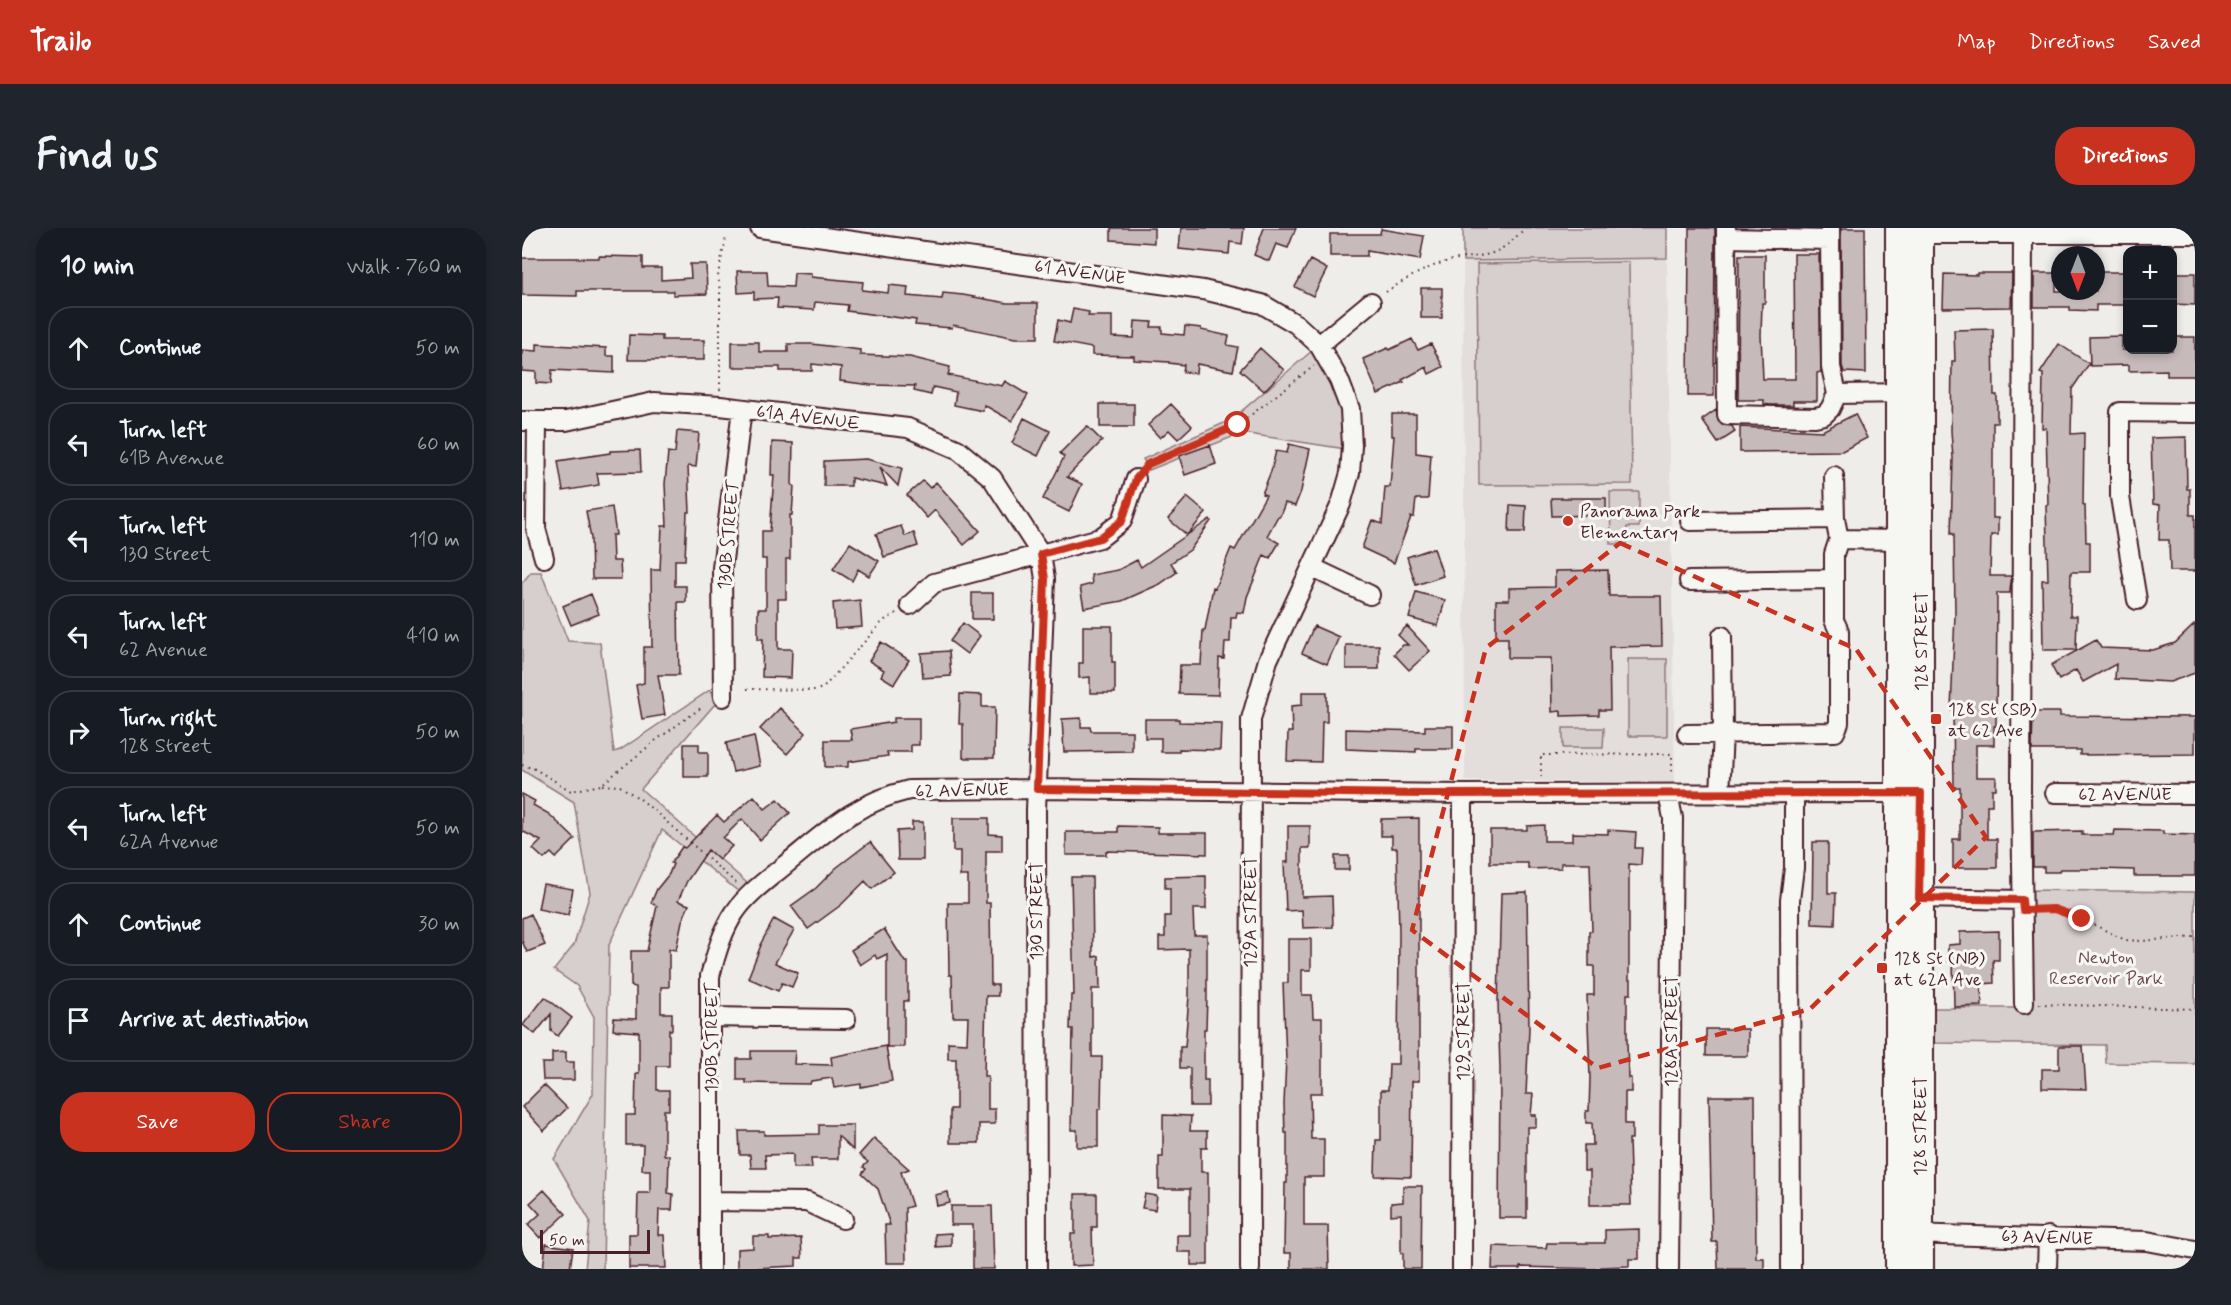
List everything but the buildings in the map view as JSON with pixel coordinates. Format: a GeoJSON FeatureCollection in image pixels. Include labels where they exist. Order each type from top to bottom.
{"type":"FeatureCollection","features":[{"type":"Feature","properties":{"kind":"main road","name":"128 STREET"},"geometry":{"type":"LineString","coordinates":[[1910,231],[1909,1234],[1921,1269]]}},
{"type":"Feature","properties":{"kind":"main road","name":"128 STREET"},"geometry":{"type":"LineString","coordinates":[[1898,1269],[1909,1234],[1919,898],[1909,793],[1898,540],[1909,393]]}},
{"type":"Feature","properties":{"kind":"street","name":"61 AVENUE"},"geometry":{"type":"LineString","coordinates":[[760,228],[1203,290],[1262,304],[1296,324],[1319,353]]}},
{"type":"Feature","properties":{"kind":"street"},"geometry":{"type":"LineString","coordinates":[[1910,231],[2195,234]]}},
{"type":"Feature","properties":{"kind":"street"},"geometry":{"type":"LineString","coordinates":[[2023,231],[2024,1004]]}},
{"type":"Feature","properties":{"kind":"street"},"geometry":{"type":"LineString","coordinates":[[1726,233],[1830,234],[1831,367],[1837,394],[1830,409],[1824,414],[1815,417],[1727,415],[1726,233]]}},
{"type":"Feature","properties":{"kind":"street"},"geometry":{"type":"LineString","coordinates":[[1319,353],[1379,297]]}},
{"type":"Feature","properties":{"kind":"street","name":"129A STREET"},"geometry":{"type":"LineString","coordinates":[[1250,1269],[1251,719],[1268,660],[1341,504],[1350,473],[1352,446],[1350,409],[1339,380],[1319,353]]}},
{"type":"Feature","properties":{"kind":"street"},"geometry":{"type":"LineString","coordinates":[[1837,394],[1909,393]]}},
{"type":"Feature","properties":{"kind":"street","name":"61A AVENUE"},"geometry":{"type":"LineString","coordinates":[[530,421],[566,421],[654,402],[742,409],[908,428],[957,449],[992,478],[1041,554]]}},
{"type":"Feature","properties":{"kind":"street","name":"130B STREET"},"geometry":{"type":"LineString","coordinates":[[723,697],[722,568],[742,409]]}},
{"type":"Feature","properties":{"kind":"street"},"geometry":{"type":"LineString","coordinates":[[2138,600],[2120,497],[2120,412],[2195,413]]}},
{"type":"Feature","properties":{"kind":"street"},"geometry":{"type":"LineString","coordinates":[[530,421],[536,529],[544,558]]}},
{"type":"Feature","properties":{"kind":"street"},"geometry":{"type":"LineString","coordinates":[[1687,734],[1835,732],[1839,723],[1839,631],[1834,620],[1833,579],[1834,554],[1839,539],[1835,519],[1834,476]]}},
{"type":"Feature","properties":{"kind":"street"},"geometry":{"type":"LineString","coordinates":[[910,605],[934,583],[1100,538],[1122,521],[1136,479]]}},
{"type":"Feature","properties":{"kind":"street"},"geometry":{"type":"LineString","coordinates":[[1690,521],[1835,519]]}},
{"type":"Feature","properties":{"kind":"street"},"geometry":{"type":"LineString","coordinates":[[1839,539],[1898,540]]}},
{"type":"Feature","properties":{"kind":"street","name":"130 STREET"},"geometry":{"type":"LineString","coordinates":[[1037,1269],[1037,789],[1045,579],[1041,554]]}},
{"type":"Feature","properties":{"kind":"street"},"geometry":{"type":"LineString","coordinates":[[1312,568],[1370,595]]}},
{"type":"Feature","properties":{"kind":"street"},"geometry":{"type":"LineString","coordinates":[[1689,581],[1833,579]]}},
{"type":"Feature","properties":{"kind":"street"},"geometry":{"type":"LineString","coordinates":[[1720,794],[1723,733],[1722,636]]}},
{"type":"Feature","properties":{"kind":"street","name":"62 AVENUE"},"geometry":{"type":"LineString","coordinates":[[868,803],[909,790],[1037,789],[1463,794],[1909,793]]}},
{"type":"Feature","properties":{"kind":"street","name":"62 AVENUE"},"geometry":{"type":"LineString","coordinates":[[2055,793],[2195,794]]}},
{"type":"Feature","properties":{"kind":"street","name":"129 STREET"},"geometry":{"type":"LineString","coordinates":[[1462,1269],[1463,794]]}},
{"type":"Feature","properties":{"kind":"street","name":"128A STREET"},"geometry":{"type":"LineString","coordinates":[[1668,794],[1672,818],[1669,1269]]}},
{"type":"Feature","properties":{"kind":"street"},"geometry":{"type":"LineString","coordinates":[[1791,1269],[1790,900],[1794,868],[1794,794]]}},
{"type":"Feature","properties":{"kind":"street","name":"130B STREET"},"geometry":{"type":"LineString","coordinates":[[710,1269],[711,976],[717,950],[734,914],[749,895],[843,817],[868,803]]}},
{"type":"Feature","properties":{"kind":"street"},"geometry":{"type":"LineString","coordinates":[[1919,898],[2023,905]]}},
{"type":"Feature","properties":{"kind":"street"},"geometry":{"type":"LineString","coordinates":[[711,1017],[846,1019]]}},
{"type":"Feature","properties":{"kind":"street"},"geometry":{"type":"LineString","coordinates":[[710,1201],[807,1203],[843,1220]]}},
{"type":"Feature","properties":{"kind":"street","name":"63 AVENUE"},"geometry":{"type":"LineString","coordinates":[[1909,1234],[2048,1236],[2148,1241],[2195,1250]]}},
{"type":"Feature","properties":{"kind":"street"},"geometry":{"type":"LineString","coordinates":[[2047,1269],[2048,1236]]}},
{"type":"Feature","properties":{"kind":"path"},"geometry":{"type":"LineString","coordinates":[[1379,297],[1420,273],[1443,263],[1498,252],[1512,242],[1524,228]]}},
{"type":"Feature","properties":{"kind":"path"},"geometry":{"type":"LineString","coordinates":[[720,395],[718,274],[726,238]]}},
{"type":"Feature","properties":{"kind":"path"},"geometry":{"type":"LineString","coordinates":[[1136,479],[1148,464],[1238,425],[1319,353]]}},
{"type":"Feature","properties":{"kind":"path"},"geometry":{"type":"LineString","coordinates":[[747,689],[818,690],[824,687],[883,621],[910,605]]}},
{"type":"Feature","properties":{"kind":"path"},"geometry":{"type":"LineString","coordinates":[[602,785],[655,741],[701,708]]}},
{"type":"Feature","properties":{"kind":"path"},"geometry":{"type":"LineString","coordinates":[[1541,783],[1541,755],[1672,754],[1672,772]]}},
{"type":"Feature","properties":{"kind":"path"},"geometry":{"type":"LineString","coordinates":[[522,765],[571,791],[602,785],[620,786],[643,801],[741,888]]}},
{"type":"Feature","properties":{"kind":"path"},"geometry":{"type":"LineString","coordinates":[[2023,905],[2054,909],[2082,919],[2125,940],[2195,937]]}},
{"type":"Feature","properties":{"kind":"path"},"geometry":{"type":"LineString","coordinates":[[2024,1004],[2195,1009]]}},
{"type":"Feature","properties":{"kind":"highlighted area"},"geometry":{"type":"Polygon","coordinates":[[[1620,543],[1856,649],[1986,837],[1810,1009],[1598,1068],[1412,930],[1486,648],[1620,543]]]}},
{"type":"Feature","properties":{"kind":"shaded area","name":"Panorama Park Elementary"},"geometry":{"type":"Polygon","coordinates":[[[1667,258],[1675,782],[1465,781],[1463,261],[1667,258]]]}},
{"type":"Feature","properties":{"kind":"green space"},"geometry":{"type":"Polygon","coordinates":[[[1463,228],[1667,228],[1667,258],[1463,261],[1463,228]]]}},
{"type":"Feature","properties":{"kind":"green space"},"geometry":{"type":"Polygon","coordinates":[[[1629,262],[1632,484],[1479,485],[1477,264],[1629,262]]]}},
{"type":"Feature","properties":{"kind":"green space"},"geometry":{"type":"Polygon","coordinates":[[[1314,349],[1335,381],[1346,449],[1242,433],[1149,470],[1143,459],[1231,420],[1314,349]]]}},
{"type":"Feature","properties":{"kind":"green space"},"geometry":{"type":"Polygon","coordinates":[[[1610,492],[1639,492],[1639,527],[1627,527],[1627,544],[1611,544],[1610,492]]]}},
{"type":"Feature","properties":{"kind":"green space"},"geometry":{"type":"Polygon","coordinates":[[[531,572],[541,572],[568,641],[600,643],[614,752],[710,690],[715,704],[641,789],[747,883],[739,892],[662,830],[609,945],[603,1269],[585,1269],[590,1221],[554,1159],[593,1094],[594,1017],[577,986],[554,970],[574,945],[590,893],[574,802],[522,770],[522,583],[531,572]]]}},
{"type":"Feature","properties":{"kind":"green space"},"geometry":{"type":"Polygon","coordinates":[[[1628,659],[1667,659],[1667,736],[1628,736],[1628,659]]]}},
{"type":"Feature","properties":{"kind":"green space"},"geometry":{"type":"Polygon","coordinates":[[[1563,728],[1604,728],[1603,748],[1563,748],[1563,728]]]}},
{"type":"Feature","properties":{"kind":"green space","name":"Newton Reservoir Park"},"geometry":{"type":"Polygon","coordinates":[[[2027,890],[2195,892],[2195,1064],[2106,1063],[2105,1045],[1933,1043],[1933,1008],[2027,1008],[2027,890]]]}},
{"type":"Feature","properties":{"kind":"place","name":"Panorama Park Elementary"},"geometry":{"type":"Point","coordinates":[1568,521]}},
{"type":"Feature","properties":{"kind":"place","name":"128 St (SB) at 62 Ave"},"geometry":{"type":"Point","coordinates":[1936,719]}},
{"type":"Feature","properties":{"kind":"place","name":"128 St (NB) at 62A Ave"},"geometry":{"type":"Point","coordinates":[1882,968]}},
{"type":"Feature","properties":{"kind":"route"},"geometry":{"type":"LineString","coordinates":[[1238,425],[1148,464],[1136,479],[1122,521],[1100,538],[1041,554],[1045,579],[1037,789],[1424,794],[1921,793],[1919,898],[2022,900],[2023,910],[2054,909],[2082,919]]}}]}
